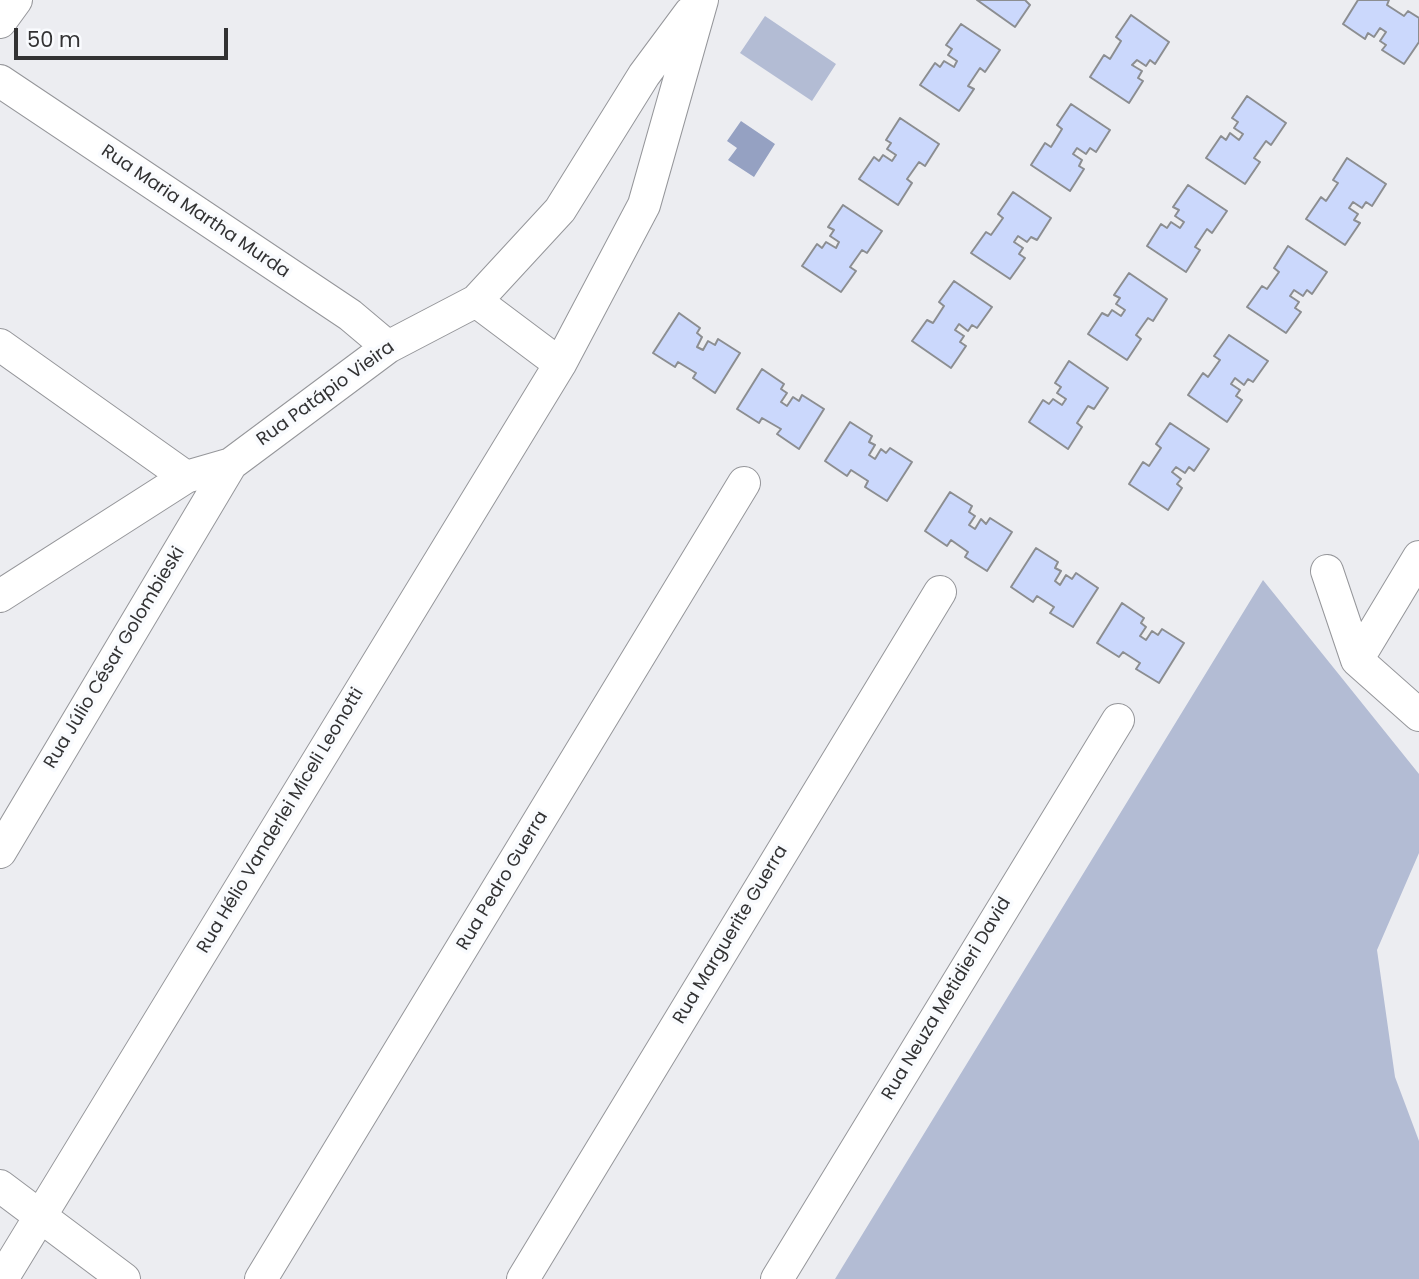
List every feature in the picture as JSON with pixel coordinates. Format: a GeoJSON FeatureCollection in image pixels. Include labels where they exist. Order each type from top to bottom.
{"type":"FeatureCollection","features":[{"type":"Feature","properties":{"kind":"street"},"geometry":{"type":"LineString","coordinates":[[0,22],[16,0]]}},
{"type":"Feature","properties":{"kind":"street","name":"Rua Patápio Vieira"},"geometry":{"type":"LineString","coordinates":[[0,596],[186,477],[231,464],[388,346],[476,301],[560,209],[644,75],[701,0]]}},
{"type":"Feature","properties":{"kind":"street","name":"Rua Patápio Vieira"},"geometry":{"type":"LineString","coordinates":[[560,364],[643,205],[701,0]]}},
{"type":"Feature","properties":{"kind":"street","name":"Rua Maria Martha Murda"},"geometry":{"type":"LineString","coordinates":[[0,81],[350,315],[388,346]]}},
{"type":"Feature","properties":{"kind":"street"},"geometry":{"type":"LineString","coordinates":[[476,301],[560,364]]}},
{"type":"Feature","properties":{"kind":"street"},"geometry":{"type":"LineString","coordinates":[[0,345],[186,477]]}},
{"type":"Feature","properties":{"kind":"street","name":"Rua Hélio Vanderlei Miceli Leonotti"},"geometry":{"type":"LineString","coordinates":[[2,1279],[560,364]]}},
{"type":"Feature","properties":{"kind":"street","name":"Rua Júlio César Golombieski"},"geometry":{"type":"LineString","coordinates":[[0,852],[231,464]]}},
{"type":"Feature","properties":{"kind":"street","name":"Rua Pedro Guerra"},"geometry":{"type":"LineString","coordinates":[[261,1279],[744,484]]}},
{"type":"Feature","properties":{"kind":"street"},"geometry":{"type":"LineString","coordinates":[[1357,660],[1419,556]]}},
{"type":"Feature","properties":{"kind":"street"},"geometry":{"type":"LineString","coordinates":[[1326,571],[1357,660],[1419,715]]}},
{"type":"Feature","properties":{"kind":"street","name":"Rua Marguerite Guerra"},"geometry":{"type":"LineString","coordinates":[[523,1279],[940,592]]}},
{"type":"Feature","properties":{"kind":"street","name":"Rua Neuza Metidieri David"},"geometry":{"type":"LineString","coordinates":[[777,1279],[1118,720]]}},
{"type":"Feature","properties":{"kind":"street"},"geometry":{"type":"LineString","coordinates":[[0,1186],[124,1279]]}},
{"type":"Feature","properties":{"kind":"shaded area"},"geometry":{"type":"Polygon","coordinates":[[[765,16],[836,64],[812,101],[740,53],[765,16]]]}},
{"type":"Feature","properties":{"kind":"shaded area"},"geometry":{"type":"Polygon","coordinates":[[[741,121],[775,144],[754,177],[728,160],[737,148],[727,141],[741,121]]]}},
{"type":"Feature","properties":{"kind":"shaded area"},"geometry":{"type":"Polygon","coordinates":[[[1263,580],[1419,774],[1419,853],[1377,950],[1395,1077],[1419,1141],[1419,1279],[835,1279],[1263,580]]]}},
{"type":"Feature","properties":{"kind":"building"},"geometry":{"type":"Polygon","coordinates":[[[977,0],[1025,0],[1030,5],[1015,27],[977,0]]]}},
{"type":"Feature","properties":{"kind":"building"},"geometry":{"type":"Polygon","coordinates":[[[1358,0],[1389,0],[1387,5],[1404,16],[1408,11],[1419,18],[1419,42],[1404,64],[1382,50],[1386,45],[1380,41],[1386,32],[1380,28],[1374,37],[1368,33],[1365,39],[1343,24],[1358,0]]]}},
{"type":"Feature","properties":{"kind":"building"},"geometry":{"type":"Polygon","coordinates":[[[1131,15],[1169,42],[1155,64],[1150,60],[1146,66],[1137,60],[1132,65],[1142,71],[1138,78],[1143,81],[1129,103],[1090,77],[1104,55],[1110,59],[1121,41],[1116,37],[1131,15]]]}},
{"type":"Feature","properties":{"kind":"building"},"geometry":{"type":"Polygon","coordinates":[[[961,24],[1000,50],[985,72],[980,68],[968,86],[974,89],[959,111],[920,85],[935,63],[940,67],[944,61],[954,67],[957,61],[948,55],[952,49],[946,45],[961,24]]]}},
{"type":"Feature","properties":{"kind":"building"},"geometry":{"type":"Polygon","coordinates":[[[1247,96],[1286,123],[1271,145],[1266,141],[1254,158],[1260,162],[1245,184],[1206,158],[1221,136],[1226,140],[1230,133],[1239,140],[1243,134],[1234,128],[1238,122],[1232,118],[1247,96]]]}},
{"type":"Feature","properties":{"kind":"building"},"geometry":{"type":"Polygon","coordinates":[[[1071,104],[1110,130],[1096,152],[1090,148],[1086,154],[1077,148],[1073,154],[1082,160],[1079,166],[1084,169],[1070,191],[1031,165],[1045,143],[1051,147],[1062,129],[1057,125],[1071,104]]]}},
{"type":"Feature","properties":{"kind":"building"},"geometry":{"type":"Polygon","coordinates":[[[900,118],[939,144],[925,166],[919,162],[907,179],[912,183],[898,205],[859,179],[874,157],[879,161],[883,155],[892,161],[896,155],[887,149],[891,143],[886,140],[900,118]]]}},
{"type":"Feature","properties":{"kind":"building"},"geometry":{"type":"Polygon","coordinates":[[[1347,158],[1386,184],[1372,206],[1366,202],[1362,208],[1353,202],[1349,208],[1358,214],[1354,220],[1360,223],[1345,245],[1306,219],[1321,197],[1326,201],[1338,183],[1333,180],[1347,158]]]}},
{"type":"Feature","properties":{"kind":"building"},"geometry":{"type":"Polygon","coordinates":[[[1188,185],[1227,211],[1212,233],[1207,229],[1195,247],[1200,250],[1186,272],[1147,246],[1161,224],[1167,228],[1171,222],[1180,228],[1184,222],[1175,216],[1179,210],[1173,207],[1188,185]]]}},
{"type":"Feature","properties":{"kind":"building"},"geometry":{"type":"Polygon","coordinates":[[[1013,192],[1051,218],[1037,240],[1031,237],[1027,242],[1018,236],[1014,242],[1023,248],[1019,254],[1025,258],[1010,279],[971,253],[986,232],[991,235],[1003,218],[998,214],[1013,192]]]}},
{"type":"Feature","properties":{"kind":"building"},"geometry":{"type":"Polygon","coordinates":[[[843,205],[882,231],[867,253],[862,250],[850,267],[856,271],[841,292],[802,266],[817,244],[822,248],[826,242],[836,248],[839,242],[830,236],[834,230],[828,227],[843,205]]]}},
{"type":"Feature","properties":{"kind":"building"},"geometry":{"type":"Polygon","coordinates":[[[1288,246],[1327,272],[1312,294],[1307,290],[1303,296],[1294,290],[1290,296],[1299,302],[1295,308],[1301,312],[1286,333],[1247,307],[1262,286],[1267,289],[1279,272],[1274,268],[1288,246]]]}},
{"type":"Feature","properties":{"kind":"building"},"geometry":{"type":"Polygon","coordinates":[[[1129,273],[1167,299],[1153,321],[1148,318],[1136,335],[1141,339],[1127,360],[1088,334],[1102,313],[1108,316],[1112,310],[1121,316],[1125,310],[1116,304],[1120,298],[1114,295],[1129,273]]]}},
{"type":"Feature","properties":{"kind":"building"},"geometry":{"type":"Polygon","coordinates":[[[954,281],[992,307],[977,328],[972,325],[968,331],[959,324],[955,330],[964,336],[960,342],[966,346],[951,368],[912,341],[927,320],[933,323],[944,306],[939,302],[954,281]]]}},
{"type":"Feature","properties":{"kind":"building"},"geometry":{"type":"Polygon","coordinates":[[[679,313],[700,328],[697,333],[702,337],[697,347],[703,350],[708,341],[715,345],[718,339],[740,353],[715,393],[693,378],[696,373],[678,362],[675,367],[653,353],[679,313]]]}},
{"type":"Feature","properties":{"kind":"building"},"geometry":{"type":"Polygon","coordinates":[[[1229,335],[1268,361],[1253,382],[1248,379],[1244,385],[1235,378],[1231,384],[1240,390],[1236,396],[1242,400],[1227,422],[1188,395],[1203,373],[1208,377],[1220,360],[1214,356],[1229,335]]]}},
{"type":"Feature","properties":{"kind":"building"},"geometry":{"type":"Polygon","coordinates":[[[1069,361],[1108,388],[1094,409],[1088,406],[1077,423],[1082,427],[1068,449],[1029,422],[1043,400],[1049,404],[1053,399],[1062,405],[1066,399],[1057,393],[1061,387],[1055,383],[1069,361]]]}},
{"type":"Feature","properties":{"kind":"building"},"geometry":{"type":"Polygon","coordinates":[[[762,369],[784,384],[781,389],[787,393],[781,402],[787,406],[793,397],[799,401],[802,395],[824,409],[799,449],[777,434],[781,429],[762,418],[759,423],[737,409],[762,369]]]}},
{"type":"Feature","properties":{"kind":"building"},"geometry":{"type":"Polygon","coordinates":[[[850,422],[872,436],[869,442],[875,445],[869,455],[875,459],[881,449],[886,453],[890,448],[912,462],[887,501],[865,487],[868,481],[851,470],[847,476],[825,461],[850,422]]]}},
{"type":"Feature","properties":{"kind":"building"},"geometry":{"type":"Polygon","coordinates":[[[1170,423],[1209,449],[1194,471],[1189,467],[1185,473],[1176,467],[1172,472],[1181,479],[1177,484],[1182,488],[1168,510],[1129,484],[1143,462],[1149,466],[1161,448],[1156,444],[1170,423]]]}},
{"type":"Feature","properties":{"kind":"building"},"geometry":{"type":"Polygon","coordinates":[[[950,492],[972,506],[969,512],[975,516],[969,525],[975,529],[981,519],[986,524],[990,518],[1012,532],[987,571],[965,557],[968,552],[951,540],[947,546],[925,531],[950,492]]]}},
{"type":"Feature","properties":{"kind":"building"},"geometry":{"type":"Polygon","coordinates":[[[1036,548],[1058,562],[1055,568],[1061,571],[1055,581],[1060,585],[1066,575],[1072,579],[1076,573],[1098,588],[1073,627],[1050,613],[1054,607],[1037,596],[1033,602],[1011,587],[1036,548]]]}},
{"type":"Feature","properties":{"kind":"building"},"geometry":{"type":"Polygon","coordinates":[[[1122,603],[1144,618],[1141,623],[1146,627],[1140,636],[1146,640],[1152,631],[1158,635],[1162,629],[1184,643],[1159,683],[1136,669],[1140,663],[1123,652],[1119,657],[1097,643],[1122,603]]]}}]}
